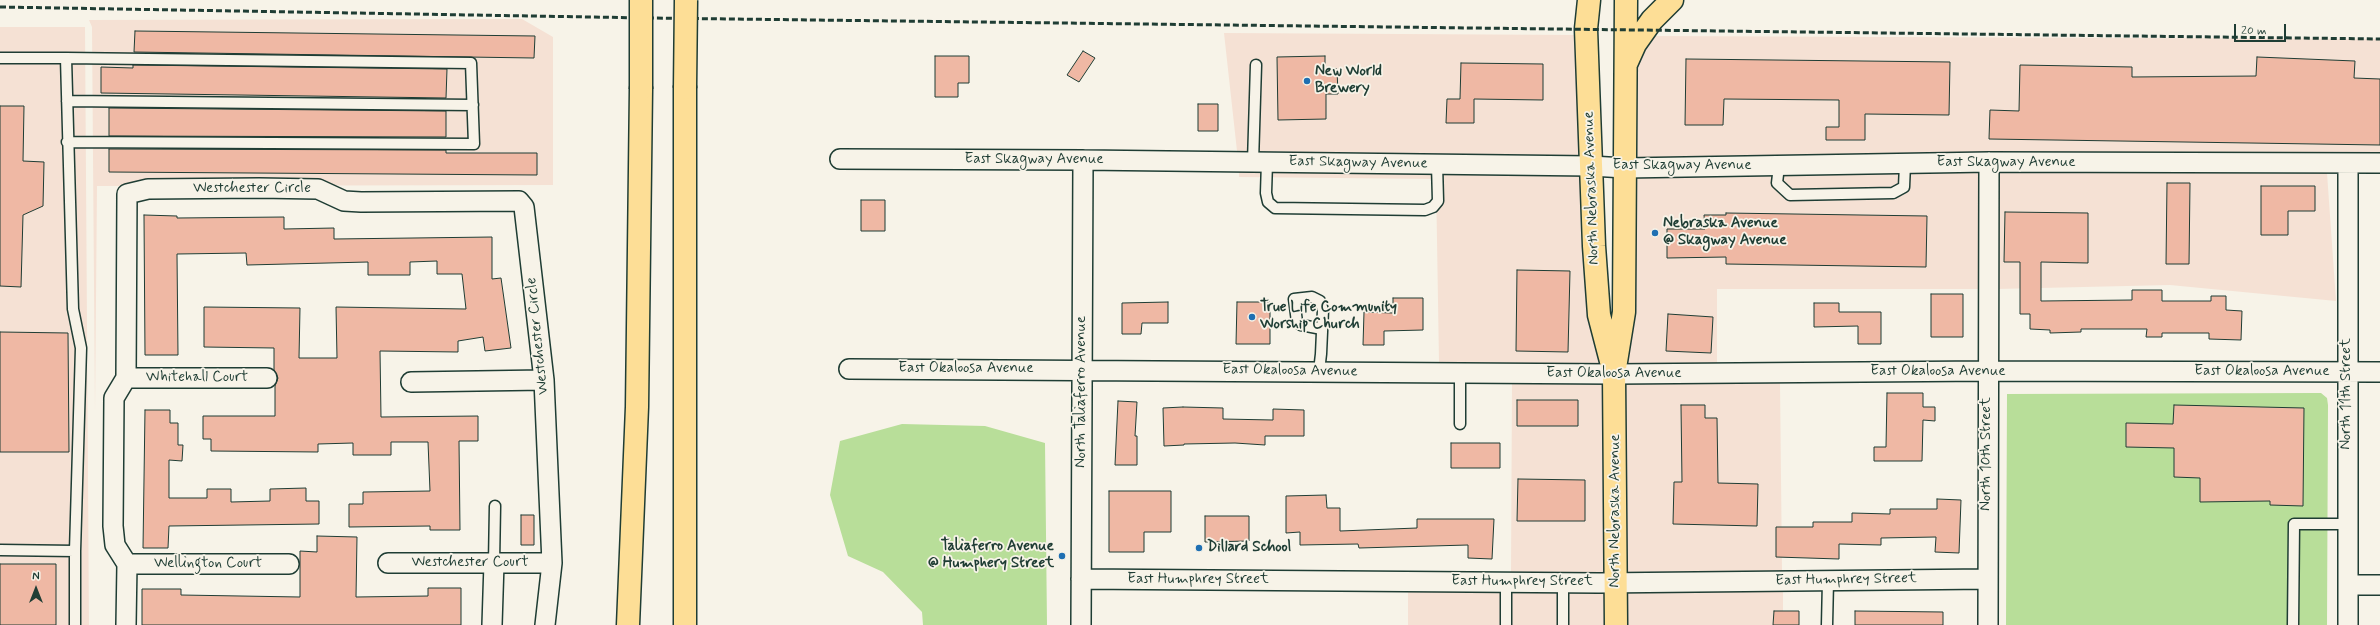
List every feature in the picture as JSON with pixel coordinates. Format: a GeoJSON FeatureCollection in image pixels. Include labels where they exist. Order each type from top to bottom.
{"type":"FeatureCollection","features":[{"type":"Feature","properties":{"kind":"main road"},"geometry":{"type":"LineString","coordinates":[[628,625],[637,399],[641,89],[640,0]]}},
{"type":"Feature","properties":{"kind":"main road"},"geometry":{"type":"LineString","coordinates":[[685,625],[686,0]]}},
{"type":"Feature","properties":{"kind":"main road","name":"North Nebraska Avenue"},"geometry":{"type":"LineString","coordinates":[[1589,0],[1586,29],[1591,166],[1599,315],[1614,374]]}},
{"type":"Feature","properties":{"kind":"main road","name":"North Nebraska Avenue"},"geometry":{"type":"LineString","coordinates":[[1616,625],[1617,583],[1614,374],[1624,312],[1624,69],[1626,0]]}},
{"type":"Feature","properties":{"kind":"main road"},"geometry":{"type":"LineString","coordinates":[[1624,69],[1645,30],[1672,0]]}},
{"type":"Feature","properties":{"kind":"street","name":"East Skagway Avenue"},"geometry":{"type":"LineString","coordinates":[[840,159],[1437,164],[1591,166],[1625,168],[1989,162],[2380,163]]}},
{"type":"Feature","properties":{"kind":"street","name":"North Taliaferro Avenue"},"geometry":{"type":"LineString","coordinates":[[1081,625],[1083,160]]}},
{"type":"Feature","properties":{"kind":"street","name":"North 10th Street"},"geometry":{"type":"LineString","coordinates":[[1988,625],[1987,371],[1989,162]]}},
{"type":"Feature","properties":{"kind":"street","name":"North 11th Street"},"geometry":{"type":"LineString","coordinates":[[2348,163],[2348,625]]}},
{"type":"Feature","properties":{"kind":"street","name":"Westchester Circle"},"geometry":{"type":"LineString","coordinates":[[126,378],[127,194],[148,189],[296,188],[318,189],[344,201],[361,202],[519,201],[524,207],[544,380],[552,563],[545,625]]}},
{"type":"Feature","properties":{"kind":"street","name":"East Okaloosa Avenue"},"geometry":{"type":"LineString","coordinates":[[849,369],[1082,369],[1614,374],[1987,371],[2380,372]]}},
{"type":"Feature","properties":{"kind":"street","name":"Whitehall Court"},"geometry":{"type":"LineString","coordinates":[[126,378],[267,378]]}},
{"type":"Feature","properties":{"kind":"street"},"geometry":{"type":"LineString","coordinates":[[126,378],[114,398],[113,526],[115,544],[127,564],[126,625]]}},
{"type":"Feature","properties":{"kind":"street"},"geometry":{"type":"LineString","coordinates":[[411,382],[544,380]]}},
{"type":"Feature","properties":{"kind":"street","name":"Westchester Court"},"geometry":{"type":"LineString","coordinates":[[388,563],[552,563]]}},
{"type":"Feature","properties":{"kind":"street"},"geometry":{"type":"LineString","coordinates":[[492,625],[494,563]]}},
{"type":"Feature","properties":{"kind":"street","name":"Wellington Court"},"geometry":{"type":"LineString","coordinates":[[127,564],[289,564]]}},
{"type":"Feature","properties":{"kind":"street","name":"East Humphrey Street"},"geometry":{"type":"LineString","coordinates":[[1081,579],[1617,583],[1988,579]]}},
{"type":"Feature","properties":{"kind":"street"},"geometry":{"type":"LineString","coordinates":[[2348,585],[2380,585]]}},
{"type":"Feature","properties":{"kind":"lane"},"geometry":{"type":"LineString","coordinates":[[0,58],[472,63],[474,144],[67,142]]}},
{"type":"Feature","properties":{"kind":"lane"},"geometry":{"type":"LineString","coordinates":[[66,58],[67,142],[74,309],[81,348],[75,551],[75,625]]}},
{"type":"Feature","properties":{"kind":"lane"},"geometry":{"type":"LineString","coordinates":[[1256,66],[1260,162],[1268,202],[1275,208],[1425,210],[1433,207],[1438,201],[1437,164]]}},
{"type":"Feature","properties":{"kind":"lane"},"geometry":{"type":"LineString","coordinates":[[67,101],[473,105]]}},
{"type":"Feature","properties":{"kind":"lane"},"geometry":{"type":"LineString","coordinates":[[1779,166],[1777,183],[1790,195],[1798,195],[1893,193],[1904,187],[1904,164]]}},
{"type":"Feature","properties":{"kind":"lane"},"geometry":{"type":"LineString","coordinates":[[1319,371],[1322,329]]}},
{"type":"Feature","properties":{"kind":"lane"},"geometry":{"type":"LineString","coordinates":[[1460,373],[1460,424]]}},
{"type":"Feature","properties":{"kind":"lane"},"geometry":{"type":"LineString","coordinates":[[494,563],[496,506]]}},
{"type":"Feature","properties":{"kind":"lane"},"geometry":{"type":"LineString","coordinates":[[2293,625],[2294,524],[2348,524]]}},
{"type":"Feature","properties":{"kind":"lane"},"geometry":{"type":"LineString","coordinates":[[0,550],[75,551]]}},
{"type":"Feature","properties":{"kind":"lane"},"geometry":{"type":"LineString","coordinates":[[1827,625],[1828,581]]}},
{"type":"Feature","properties":{"kind":"lane"},"geometry":{"type":"LineString","coordinates":[[1506,582],[1506,625]]}},
{"type":"Feature","properties":{"kind":"lane"},"geometry":{"type":"LineString","coordinates":[[1563,625],[1564,582]]}},
{"type":"Feature","properties":{"kind":"shaded area"},"geometry":{"type":"Polygon","coordinates":[[[522,19],[553,37],[553,185],[97,186],[95,412],[92,27],[89,20],[522,19]]]}},
{"type":"Feature","properties":{"kind":"shaded area"},"geometry":{"type":"Polygon","coordinates":[[[0,27],[85,27],[89,625],[0,625],[0,27]]]}},
{"type":"Feature","properties":{"kind":"shaded area"},"geometry":{"type":"Polygon","coordinates":[[[1224,33],[1577,35],[1581,156],[1237,151],[1224,33]]]}},
{"type":"Feature","properties":{"kind":"shaded area"},"geometry":{"type":"Polygon","coordinates":[[[1652,36],[2380,39],[2380,153],[1980,152],[1634,158],[1633,71],[1652,36]]]}},
{"type":"Feature","properties":{"kind":"shaded area"},"geometry":{"type":"Polygon","coordinates":[[[1239,172],[1582,176],[1602,364],[1439,362],[1436,179],[1239,177],[1239,172]]]}},
{"type":"Feature","properties":{"kind":"shaded area"},"geometry":{"type":"Polygon","coordinates":[[[1980,172],[1979,289],[1717,289],[1717,363],[1625,364],[1634,178],[1980,172]]]}},
{"type":"Feature","properties":{"kind":"shaded area"},"geometry":{"type":"Polygon","coordinates":[[[1998,172],[2327,173],[2336,301],[2170,285],[1997,289],[1998,172]]]}},
{"type":"Feature","properties":{"kind":"shaded area"},"geometry":{"type":"Polygon","coordinates":[[[1512,383],[1605,384],[1608,572],[1511,572],[1512,383]]]}},
{"type":"Feature","properties":{"kind":"shaded area"},"geometry":{"type":"Polygon","coordinates":[[[1780,383],[1782,571],[1626,572],[1623,384],[1780,383]]]}},
{"type":"Feature","properties":{"kind":"shaded area"},"geometry":{"type":"Polygon","coordinates":[[[1408,591],[1608,593],[1607,625],[1408,625],[1408,591]]]}},
{"type":"Feature","properties":{"kind":"shaded area"},"geometry":{"type":"Polygon","coordinates":[[[1783,591],[1783,625],[1625,625],[1626,593],[1783,591]]]}},
{"type":"Feature","properties":{"kind":"green space"},"geometry":{"type":"Polygon","coordinates":[[[2321,393],[2327,398],[2328,405],[2327,625],[2006,625],[2007,394],[2321,393]]]}},
{"type":"Feature","properties":{"kind":"green space"},"geometry":{"type":"Polygon","coordinates":[[[902,424],[985,426],[1045,443],[1047,625],[923,625],[922,612],[883,572],[848,556],[830,495],[840,441],[902,424]]]}},
{"type":"Feature","properties":{"kind":"building"},"geometry":{"type":"Polygon","coordinates":[[[135,31],[535,36],[534,58],[134,52],[135,31]]]}},
{"type":"Feature","properties":{"kind":"building"},"geometry":{"type":"Polygon","coordinates":[[[1083,51],[1095,58],[1079,82],[1067,75],[1083,51]]]}},
{"type":"Feature","properties":{"kind":"building"},"geometry":{"type":"Polygon","coordinates":[[[935,56],[969,56],[969,83],[958,83],[958,97],[935,97],[935,56]]]}},
{"type":"Feature","properties":{"kind":"building","name":"New World Brewery"},"geometry":{"type":"Polygon","coordinates":[[[1325,56],[1325,69],[1337,69],[1338,94],[1326,94],[1326,119],[1278,120],[1277,57],[1325,56]]]}},
{"type":"Feature","properties":{"kind":"building"},"geometry":{"type":"Polygon","coordinates":[[[2257,57],[2355,61],[2354,78],[2380,79],[2380,145],[1989,139],[1990,110],[2019,111],[2020,65],[2132,67],[2132,77],[2256,76],[2257,57]]]}},
{"type":"Feature","properties":{"kind":"building"},"geometry":{"type":"Polygon","coordinates":[[[1686,59],[1950,62],[1949,115],[1865,114],[1865,140],[1826,140],[1826,127],[1839,127],[1839,100],[1724,99],[1723,125],[1685,125],[1686,59]]]}},
{"type":"Feature","properties":{"kind":"building"},"geometry":{"type":"Polygon","coordinates":[[[1461,63],[1543,64],[1543,100],[1474,99],[1474,123],[1446,123],[1447,99],[1460,99],[1461,63]]]}},
{"type":"Feature","properties":{"kind":"building"},"geometry":{"type":"Polygon","coordinates":[[[133,65],[447,69],[446,98],[101,93],[101,67],[133,68],[133,65]]]}},
{"type":"Feature","properties":{"kind":"building"},"geometry":{"type":"Polygon","coordinates":[[[1198,104],[1218,104],[1218,131],[1198,131],[1198,104]]]}},
{"type":"Feature","properties":{"kind":"building"},"geometry":{"type":"Polygon","coordinates":[[[0,106],[24,106],[23,161],[44,162],[43,206],[23,215],[21,287],[0,286],[0,106]]]}},
{"type":"Feature","properties":{"kind":"building"},"geometry":{"type":"Polygon","coordinates":[[[109,108],[446,111],[446,137],[109,136],[109,108]]]}},
{"type":"Feature","properties":{"kind":"building"},"geometry":{"type":"Polygon","coordinates":[[[109,149],[446,150],[446,153],[537,153],[537,175],[109,172],[109,149]]]}},
{"type":"Feature","properties":{"kind":"building"},"geometry":{"type":"Polygon","coordinates":[[[2167,183],[2190,183],[2189,264],[2166,264],[2167,183]]]}},
{"type":"Feature","properties":{"kind":"building"},"geometry":{"type":"Polygon","coordinates":[[[2261,186],[2315,186],[2315,211],[2288,211],[2288,235],[2261,235],[2261,186]]]}},
{"type":"Feature","properties":{"kind":"building"},"geometry":{"type":"Polygon","coordinates":[[[861,200],[885,200],[885,231],[861,231],[861,200]]]}},
{"type":"Feature","properties":{"kind":"building"},"geometry":{"type":"Polygon","coordinates":[[[2005,212],[2088,213],[2088,263],[2041,262],[2041,301],[2132,300],[2132,290],[2162,290],[2162,301],[2211,301],[2211,296],[2226,296],[2226,310],[2242,311],[2241,340],[2209,339],[2209,333],[2162,333],[2162,337],[2146,337],[2147,329],[2081,329],[2081,332],[2050,333],[2050,330],[2030,329],[2030,314],[2020,314],[2020,262],[2004,262],[2005,212]]]}},
{"type":"Feature","properties":{"kind":"building"},"geometry":{"type":"Polygon","coordinates":[[[1726,213],[1927,216],[1926,267],[1726,264],[1726,257],[1667,258],[1667,229],[1705,229],[1704,215],[1726,215],[1726,213]]]}},
{"type":"Feature","properties":{"kind":"building"},"geometry":{"type":"Polygon","coordinates":[[[144,215],[177,216],[177,218],[284,217],[284,229],[334,228],[334,239],[492,237],[492,279],[501,278],[511,348],[485,351],[483,337],[458,341],[458,352],[380,351],[381,417],[478,416],[478,441],[459,441],[460,530],[430,530],[430,526],[349,527],[349,504],[363,504],[363,492],[430,491],[428,442],[391,442],[391,455],[353,455],[353,443],[318,444],[318,452],[211,451],[211,439],[203,439],[203,416],[275,416],[275,386],[278,378],[274,370],[274,348],[204,347],[204,307],[300,308],[299,358],[337,358],[336,307],[466,309],[462,274],[437,274],[437,261],[410,262],[410,275],[368,275],[368,262],[247,265],[246,253],[177,254],[178,355],[145,355],[144,215]]]}},
{"type":"Feature","properties":{"kind":"building"},"geometry":{"type":"Polygon","coordinates":[[[1517,270],[1570,271],[1568,352],[1516,351],[1517,270]]]}},
{"type":"Feature","properties":{"kind":"building"},"geometry":{"type":"Polygon","coordinates":[[[1931,294],[1963,294],[1963,337],[1931,337],[1931,294]]]}},
{"type":"Feature","properties":{"kind":"building"},"geometry":{"type":"Polygon","coordinates":[[[1393,298],[1423,298],[1423,330],[1384,331],[1384,345],[1363,345],[1364,312],[1393,313],[1393,298]]]}},
{"type":"Feature","properties":{"kind":"building"},"geometry":{"type":"Polygon","coordinates":[[[1168,302],[1168,323],[1142,323],[1141,334],[1122,334],[1122,303],[1168,302]]]}},
{"type":"Feature","properties":{"kind":"building"},"geometry":{"type":"Polygon","coordinates":[[[1237,302],[1270,302],[1270,344],[1236,344],[1237,302]]]}},
{"type":"Feature","properties":{"kind":"building"},"geometry":{"type":"Polygon","coordinates":[[[1814,303],[1839,303],[1839,312],[1881,312],[1881,344],[1858,344],[1858,326],[1814,327],[1814,303]]]}},
{"type":"Feature","properties":{"kind":"building"},"geometry":{"type":"Polygon","coordinates":[[[1668,314],[1713,317],[1711,353],[1666,351],[1668,314]]]}},
{"type":"Feature","properties":{"kind":"building"},"geometry":{"type":"Polygon","coordinates":[[[0,332],[68,333],[69,452],[0,452],[0,332]]]}},
{"type":"Feature","properties":{"kind":"building"},"geometry":{"type":"Polygon","coordinates":[[[1887,393],[1923,393],[1923,407],[1935,407],[1935,421],[1923,420],[1922,461],[1874,461],[1874,447],[1886,447],[1887,393]]]}},
{"type":"Feature","properties":{"kind":"building"},"geometry":{"type":"Polygon","coordinates":[[[1517,400],[1578,400],[1578,426],[1517,426],[1517,400]]]}},
{"type":"Feature","properties":{"kind":"building"},"geometry":{"type":"Polygon","coordinates":[[[1118,401],[1137,402],[1135,436],[1137,436],[1137,465],[1115,465],[1118,401]]]}},
{"type":"Feature","properties":{"kind":"building"},"geometry":{"type":"Polygon","coordinates":[[[1681,405],[1705,405],[1705,418],[1717,418],[1718,483],[1758,484],[1757,526],[1673,524],[1674,482],[1682,482],[1681,405]]]}},
{"type":"Feature","properties":{"kind":"building"},"geometry":{"type":"Polygon","coordinates":[[[2174,405],[2304,408],[2303,506],[2270,505],[2270,501],[2200,502],[2200,478],[2174,477],[2174,448],[2126,447],[2126,423],[2173,424],[2174,405]]]}},
{"type":"Feature","properties":{"kind":"building"},"geometry":{"type":"Polygon","coordinates":[[[1163,408],[1223,408],[1223,419],[1273,420],[1273,409],[1304,410],[1304,436],[1265,436],[1265,445],[1235,443],[1164,446],[1163,408]]]}},
{"type":"Feature","properties":{"kind":"building"},"geometry":{"type":"Polygon","coordinates":[[[145,410],[170,410],[170,423],[178,423],[178,445],[183,445],[182,461],[169,460],[169,498],[207,498],[207,489],[231,489],[231,502],[270,501],[270,489],[306,488],[306,501],[319,501],[319,524],[169,526],[168,548],[143,548],[145,410]]]}},
{"type":"Feature","properties":{"kind":"building"},"geometry":{"type":"Polygon","coordinates":[[[1451,443],[1500,443],[1500,468],[1451,468],[1451,443]]]}},
{"type":"Feature","properties":{"kind":"building"},"geometry":{"type":"Polygon","coordinates":[[[1518,479],[1585,480],[1585,521],[1517,521],[1518,479]]]}},
{"type":"Feature","properties":{"kind":"building"},"geometry":{"type":"Polygon","coordinates":[[[1109,491],[1171,491],[1171,532],[1144,532],[1144,552],[1109,552],[1109,491]]]}},
{"type":"Feature","properties":{"kind":"building"},"geometry":{"type":"Polygon","coordinates":[[[1326,495],[1327,508],[1340,508],[1340,531],[1417,528],[1417,519],[1494,519],[1492,559],[1468,558],[1468,545],[1359,548],[1358,544],[1300,545],[1300,532],[1286,533],[1286,496],[1326,495]]]}},
{"type":"Feature","properties":{"kind":"building"},"geometry":{"type":"Polygon","coordinates":[[[1937,499],[1961,500],[1959,553],[1935,552],[1936,537],[1881,538],[1881,545],[1839,544],[1839,559],[1776,557],[1776,527],[1813,527],[1813,522],[1852,522],[1852,513],[1890,514],[1890,509],[1937,509],[1937,499]]]}},
{"type":"Feature","properties":{"kind":"building"},"geometry":{"type":"Polygon","coordinates":[[[521,515],[534,515],[534,545],[521,545],[521,515]]]}},
{"type":"Feature","properties":{"kind":"building"},"geometry":{"type":"Polygon","coordinates":[[[1205,516],[1249,516],[1249,541],[1205,542],[1205,516]]]}},
{"type":"Feature","properties":{"kind":"building"},"geometry":{"type":"Polygon","coordinates":[[[317,536],[357,537],[356,597],[428,596],[428,588],[461,588],[461,625],[142,625],[142,589],[181,589],[181,595],[300,597],[300,551],[317,552],[317,536]]]}},
{"type":"Feature","properties":{"kind":"building"},"geometry":{"type":"Polygon","coordinates":[[[0,564],[56,564],[56,625],[0,625],[0,564]]]}},
{"type":"Feature","properties":{"kind":"building"},"geometry":{"type":"Polygon","coordinates":[[[1774,611],[1799,611],[1799,625],[1773,625],[1774,611]]]}},
{"type":"Feature","properties":{"kind":"building"},"geometry":{"type":"Polygon","coordinates":[[[1855,611],[1943,612],[1943,625],[1855,625],[1855,611]]]}},
{"type":"Feature","properties":{"kind":"railway"},"geometry":{"type":"LineString","coordinates":[[0,7],[649,18],[2380,39]]}},
{"type":"Feature","properties":{"kind":"place","name":"New World Brewery"},"geometry":{"type":"Point","coordinates":[1307,81]}},
{"type":"Feature","properties":{"kind":"place","name":"Nebraska Avenue @ Skagway Avenue"},"geometry":{"type":"Point","coordinates":[1655,233]}},
{"type":"Feature","properties":{"kind":"place","name":"True Life Community Worship Church"},"geometry":{"type":"Point","coordinates":[1252,317]}},
{"type":"Feature","properties":{"kind":"place","name":"Dillard School"},"geometry":{"type":"Point","coordinates":[1199,548]}},
{"type":"Feature","properties":{"kind":"place","name":"Taliaferro Avenue @ Humphery Street"},"geometry":{"type":"Point","coordinates":[1062,556]}}]}
